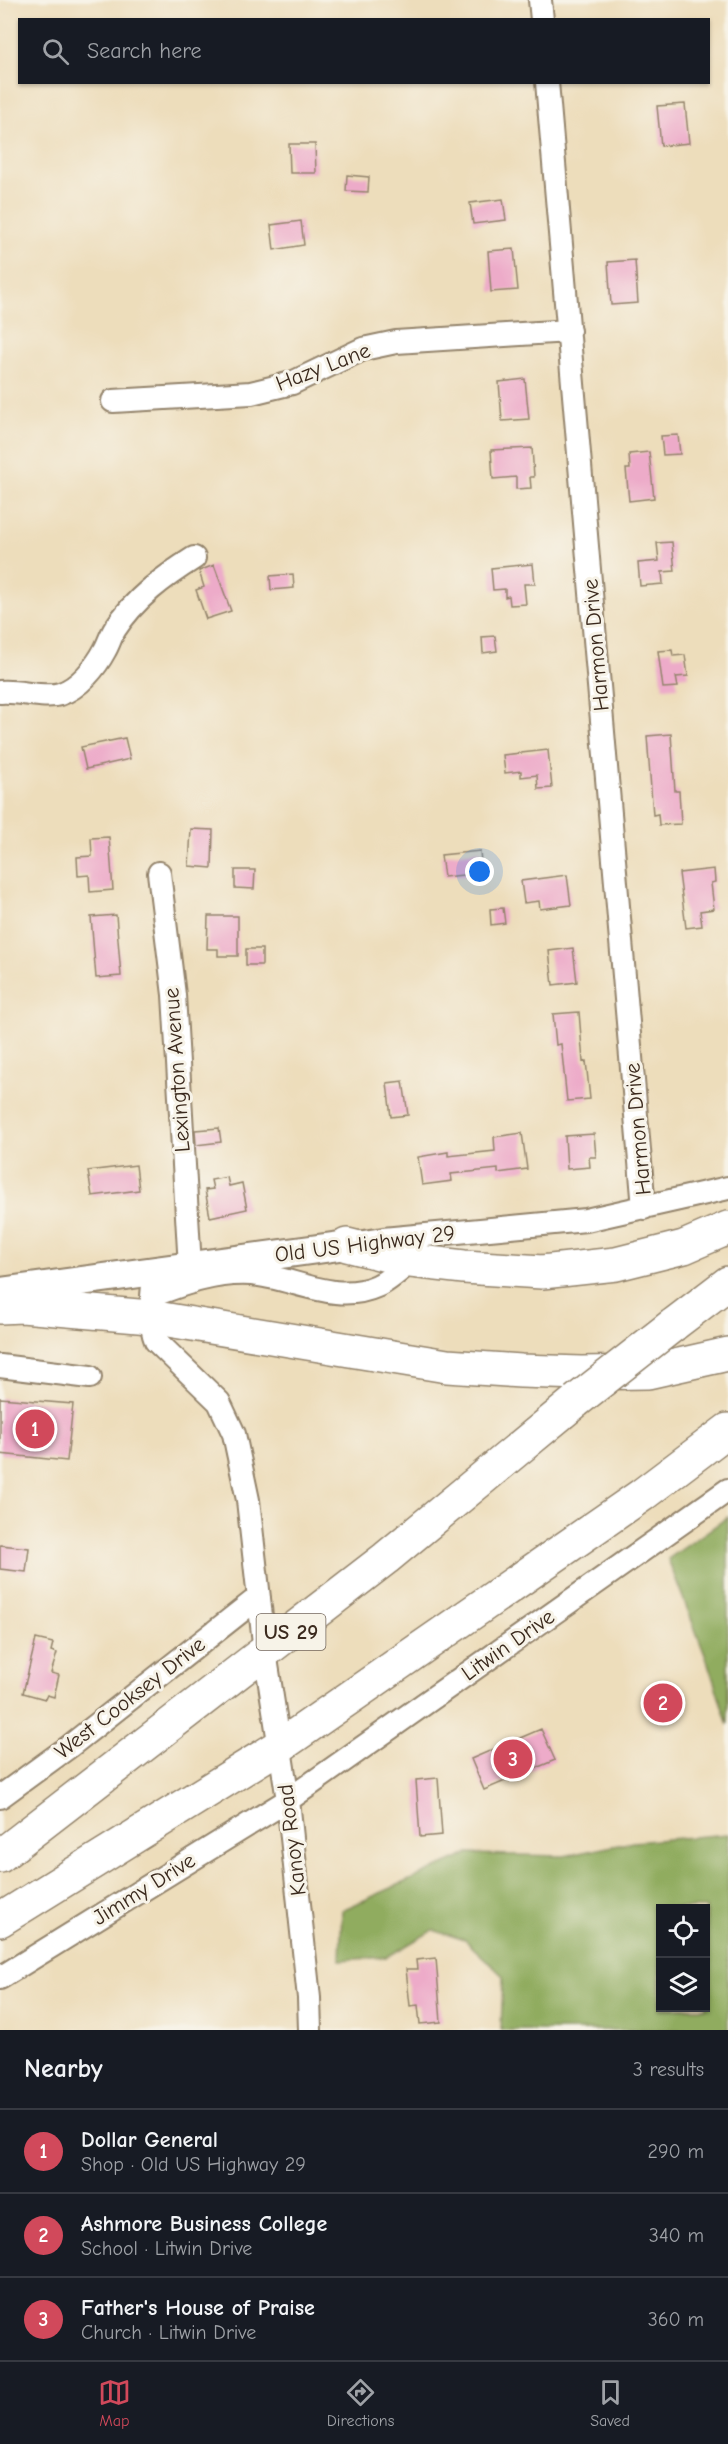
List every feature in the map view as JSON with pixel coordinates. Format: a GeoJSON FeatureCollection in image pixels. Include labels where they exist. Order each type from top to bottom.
{"type":"FeatureCollection","features":[{"type":"Feature","properties":{"kind":"highway"},"geometry":{"type":"LineString","coordinates":[[347,1245],[411,1261],[542,1272],[616,1264],[684,1247],[728,1228]]}},
{"type":"Feature","properties":{"kind":"highway","name":"US 29"},"geometry":{"type":"LineString","coordinates":[[0,1856],[386,1558],[576,1401],[728,1283]]}},
{"type":"Feature","properties":{"kind":"highway"},"geometry":{"type":"LineString","coordinates":[[0,1307],[153,1294],[447,1366],[521,1371],[581,1374],[648,1372],[728,1354]]}},
{"type":"Feature","properties":{"kind":"highway"},"geometry":{"type":"LineString","coordinates":[[0,1920],[280,1746],[642,1495],[728,1430]]}},
{"type":"Feature","properties":{"kind":"main road","name":"Old US Highway 29"},"geometry":{"type":"LineString","coordinates":[[0,1292],[153,1294],[190,1267],[347,1245]]}},
{"type":"Feature","properties":{"kind":"street"},"geometry":{"type":"LineString","coordinates":[[540,0],[542,18]]}},
{"type":"Feature","properties":{"kind":"street","name":"Harmon Drive"},"geometry":{"type":"LineString","coordinates":[[548,84],[644,1208]]}},
{"type":"Feature","properties":{"kind":"street","name":"Hazy Lane"},"geometry":{"type":"LineString","coordinates":[[113,401],[178,395],[251,393],[292,383],[363,349],[396,342],[569,331]]}},
{"type":"Feature","properties":{"kind":"street"},"geometry":{"type":"LineString","coordinates":[[0,692],[58,695],[73,689],[91,670],[105,651],[114,629],[139,600],[160,579],[194,558]]}},
{"type":"Feature","properties":{"kind":"street","name":"Lexington Avenue"},"geometry":{"type":"LineString","coordinates":[[159,873],[174,995],[190,1267]]}},
{"type":"Feature","properties":{"kind":"street","name":"Old US Highway 29"},"geometry":{"type":"LineString","coordinates":[[347,1245],[382,1239],[586,1220],[728,1188]]}},
{"type":"Feature","properties":{"kind":"street"},"geometry":{"type":"LineString","coordinates":[[153,1294],[200,1278],[226,1274],[252,1274],[330,1292],[352,1293],[379,1286],[447,1234]]}},
{"type":"Feature","properties":{"kind":"street","name":"Kanoy Road"},"geometry":{"type":"LineString","coordinates":[[153,1294],[152,1331],[156,1341],[219,1402],[234,1434],[248,1500],[266,1652],[288,1800],[309,1998],[310,2030]]}},
{"type":"Feature","properties":{"kind":"street"},"geometry":{"type":"LineString","coordinates":[[0,1366],[90,1377]]}},
{"type":"Feature","properties":{"kind":"street","name":"Litwin Drive"},"geometry":{"type":"LineString","coordinates":[[288,1800],[728,1490]]}},
{"type":"Feature","properties":{"kind":"street","name":"West Cooksey Drive"},"geometry":{"type":"LineString","coordinates":[[0,1797],[70,1746],[259,1598]]}},
{"type":"Feature","properties":{"kind":"street","name":"Jimmy Drive"},"geometry":{"type":"LineString","coordinates":[[0,1978],[288,1800]]}},
{"type":"Feature","properties":{"kind":"green space"},"geometry":{"type":"Polygon","coordinates":[[[728,1517],[728,1725],[707,1660],[668,1559],[728,1517]]]}},
{"type":"Feature","properties":{"kind":"green space"},"geometry":{"type":"Polygon","coordinates":[[[728,1834],[728,2030],[501,2030],[503,1976],[465,1940],[433,1930],[387,1957],[340,1960],[342,1910],[468,1854],[564,1856],[633,1842],[728,1834]]]}},
{"type":"Feature","properties":{"kind":"building"},"geometry":{"type":"Polygon","coordinates":[[[685,104],[689,143],[661,146],[657,106],[685,104]]]}},
{"type":"Feature","properties":{"kind":"building"},"geometry":{"type":"Polygon","coordinates":[[[289,144],[315,144],[316,173],[290,173],[289,144]]]}},
{"type":"Feature","properties":{"kind":"building"},"geometry":{"type":"Polygon","coordinates":[[[347,175],[369,177],[368,192],[346,191],[347,175]]]}},
{"type":"Feature","properties":{"kind":"building"},"geometry":{"type":"Polygon","coordinates":[[[503,199],[506,220],[473,224],[470,203],[503,199]]]}},
{"type":"Feature","properties":{"kind":"building"},"geometry":{"type":"Polygon","coordinates":[[[301,221],[304,245],[274,250],[271,225],[301,221]]]}},
{"type":"Feature","properties":{"kind":"building"},"geometry":{"type":"Polygon","coordinates":[[[514,249],[518,290],[491,292],[488,251],[514,249]]]}},
{"type":"Feature","properties":{"kind":"building"},"geometry":{"type":"Polygon","coordinates":[[[635,260],[638,303],[611,305],[608,262],[635,260]]]}},
{"type":"Feature","properties":{"kind":"building"},"geometry":{"type":"Polygon","coordinates":[[[525,379],[529,419],[502,421],[499,382],[525,379]]]}},
{"type":"Feature","properties":{"kind":"building"},"geometry":{"type":"Polygon","coordinates":[[[678,435],[680,454],[663,455],[661,436],[678,435]]]}},
{"type":"Feature","properties":{"kind":"building"},"geometry":{"type":"Polygon","coordinates":[[[532,448],[534,477],[530,477],[531,488],[516,489],[516,477],[493,479],[491,450],[532,448]]]}},
{"type":"Feature","properties":{"kind":"building"},"geometry":{"type":"Polygon","coordinates":[[[649,452],[654,498],[629,501],[626,469],[630,469],[629,454],[649,452]]]}},
{"type":"Feature","properties":{"kind":"building"},"geometry":{"type":"Polygon","coordinates":[[[672,542],[675,571],[662,572],[663,584],[640,586],[638,563],[659,561],[657,543],[672,542]]]}},
{"type":"Feature","properties":{"kind":"building"},"geometry":{"type":"Polygon","coordinates":[[[533,564],[535,584],[524,584],[526,604],[510,605],[509,596],[505,597],[505,589],[493,590],[491,568],[533,564]]]}},
{"type":"Feature","properties":{"kind":"building"},"geometry":{"type":"Polygon","coordinates":[[[214,565],[231,611],[206,619],[196,590],[204,587],[199,571],[214,565]]]}},
{"type":"Feature","properties":{"kind":"building"},"geometry":{"type":"Polygon","coordinates":[[[293,574],[294,588],[271,590],[270,576],[293,574]]]}},
{"type":"Feature","properties":{"kind":"building"},"geometry":{"type":"Polygon","coordinates":[[[495,636],[497,651],[483,653],[482,637],[495,636]]]}},
{"type":"Feature","properties":{"kind":"building"},"geometry":{"type":"Polygon","coordinates":[[[672,650],[673,656],[685,655],[688,676],[676,677],[678,687],[663,688],[658,651],[672,650]]]}},
{"type":"Feature","properties":{"kind":"building"},"geometry":{"type":"Polygon","coordinates":[[[671,734],[675,791],[679,791],[681,824],[659,825],[658,814],[653,815],[647,736],[671,734]]]}},
{"type":"Feature","properties":{"kind":"building"},"geometry":{"type":"Polygon","coordinates":[[[125,738],[130,759],[86,769],[81,747],[125,738]]]}},
{"type":"Feature","properties":{"kind":"building"},"geometry":{"type":"Polygon","coordinates":[[[548,750],[552,788],[538,789],[537,775],[521,777],[521,771],[505,773],[503,755],[548,750]]]}},
{"type":"Feature","properties":{"kind":"building"},"geometry":{"type":"Polygon","coordinates":[[[191,829],[213,830],[212,868],[189,866],[191,829]]]}},
{"type":"Feature","properties":{"kind":"building"},"geometry":{"type":"Polygon","coordinates":[[[109,837],[113,890],[90,892],[89,875],[78,876],[77,857],[92,856],[91,838],[109,837]]]}},
{"type":"Feature","properties":{"kind":"building"},"geometry":{"type":"Polygon","coordinates":[[[480,851],[482,873],[444,877],[441,855],[480,851]]]}},
{"type":"Feature","properties":{"kind":"building"},"geometry":{"type":"Polygon","coordinates":[[[714,869],[715,882],[711,883],[714,909],[700,911],[702,926],[686,928],[679,873],[714,869]]]}},
{"type":"Feature","properties":{"kind":"building"},"geometry":{"type":"Polygon","coordinates":[[[235,870],[255,870],[254,889],[235,888],[235,870]]]}},
{"type":"Feature","properties":{"kind":"building"},"geometry":{"type":"Polygon","coordinates":[[[567,875],[571,905],[540,909],[539,901],[524,903],[521,881],[567,875]]]}},
{"type":"Feature","properties":{"kind":"building"},"geometry":{"type":"Polygon","coordinates":[[[503,908],[505,923],[491,925],[490,909],[503,908]]]}},
{"type":"Feature","properties":{"kind":"building"},"geometry":{"type":"Polygon","coordinates":[[[116,915],[121,976],[96,978],[91,917],[116,915]]]}},
{"type":"Feature","properties":{"kind":"building"},"geometry":{"type":"Polygon","coordinates":[[[208,916],[238,916],[238,956],[218,956],[218,949],[207,949],[208,916]]]}},
{"type":"Feature","properties":{"kind":"building"},"geometry":{"type":"Polygon","coordinates":[[[573,948],[577,982],[553,985],[549,951],[573,948]]]}},
{"type":"Feature","properties":{"kind":"building"},"geometry":{"type":"Polygon","coordinates":[[[246,949],[262,949],[262,965],[246,965],[246,949]]]}},
{"type":"Feature","properties":{"kind":"building"},"geometry":{"type":"Polygon","coordinates":[[[579,1012],[583,1062],[586,1061],[590,1099],[567,1101],[561,1044],[556,1045],[553,1014],[579,1012]]]}},
{"type":"Feature","properties":{"kind":"building"},"geometry":{"type":"Polygon","coordinates":[[[403,1081],[408,1115],[391,1117],[387,1083],[403,1081]]]}},
{"type":"Feature","properties":{"kind":"building"},"geometry":{"type":"Polygon","coordinates":[[[219,1128],[221,1142],[196,1145],[195,1130],[219,1128]]]}},
{"type":"Feature","properties":{"kind":"building"},"geometry":{"type":"Polygon","coordinates":[[[522,1133],[527,1169],[498,1173],[498,1169],[451,1174],[452,1181],[422,1185],[418,1157],[448,1152],[448,1156],[495,1151],[494,1137],[522,1133]]]}},
{"type":"Feature","properties":{"kind":"building"},"geometry":{"type":"Polygon","coordinates":[[[594,1134],[596,1157],[589,1157],[590,1167],[567,1169],[565,1136],[594,1134]]]}},
{"type":"Feature","properties":{"kind":"building"},"geometry":{"type":"Polygon","coordinates":[[[136,1165],[139,1190],[92,1196],[88,1171],[136,1165]]]}},
{"type":"Feature","properties":{"kind":"building"},"geometry":{"type":"Polygon","coordinates":[[[227,1177],[229,1186],[242,1183],[247,1209],[210,1217],[205,1190],[213,1189],[211,1180],[227,1177]]]}},
{"type":"Feature","properties":{"kind":"building"},"geometry":{"type":"Polygon","coordinates":[[[0,1398],[73,1404],[67,1461],[0,1454],[0,1398]]]}},
{"type":"Feature","properties":{"kind":"building"},"geometry":{"type":"Polygon","coordinates":[[[0,1545],[29,1548],[26,1572],[0,1569],[0,1545]]]}},
{"type":"Feature","properties":{"kind":"building"},"geometry":{"type":"Polygon","coordinates":[[[36,1639],[53,1643],[51,1651],[57,1653],[51,1673],[59,1675],[54,1697],[47,1695],[45,1699],[23,1693],[36,1639]]]}},
{"type":"Feature","properties":{"kind":"building"},"geometry":{"type":"Polygon","coordinates":[[[541,1729],[555,1760],[484,1790],[471,1759],[541,1729]]]}},
{"type":"Feature","properties":{"kind":"building"},"geometry":{"type":"Polygon","coordinates":[[[438,1778],[442,1835],[420,1837],[416,1780],[438,1778]]]}},
{"type":"Feature","properties":{"kind":"building"},"geometry":{"type":"Polygon","coordinates":[[[436,1958],[441,2022],[420,2024],[418,2005],[410,2006],[406,1969],[417,1969],[416,1960],[436,1958]]]}},
{"type":"Feature","properties":{"kind":"place","name":"Dollar General"},"geometry":{"type":"Point","coordinates":[35,1429]}},
{"type":"Feature","properties":{"kind":"place","name":"Ashmore Business College"},"geometry":{"type":"Point","coordinates":[663,1703]}},
{"type":"Feature","properties":{"kind":"place","name":"Father's House of Praise"},"geometry":{"type":"Point","coordinates":[513,1759]}}]}
